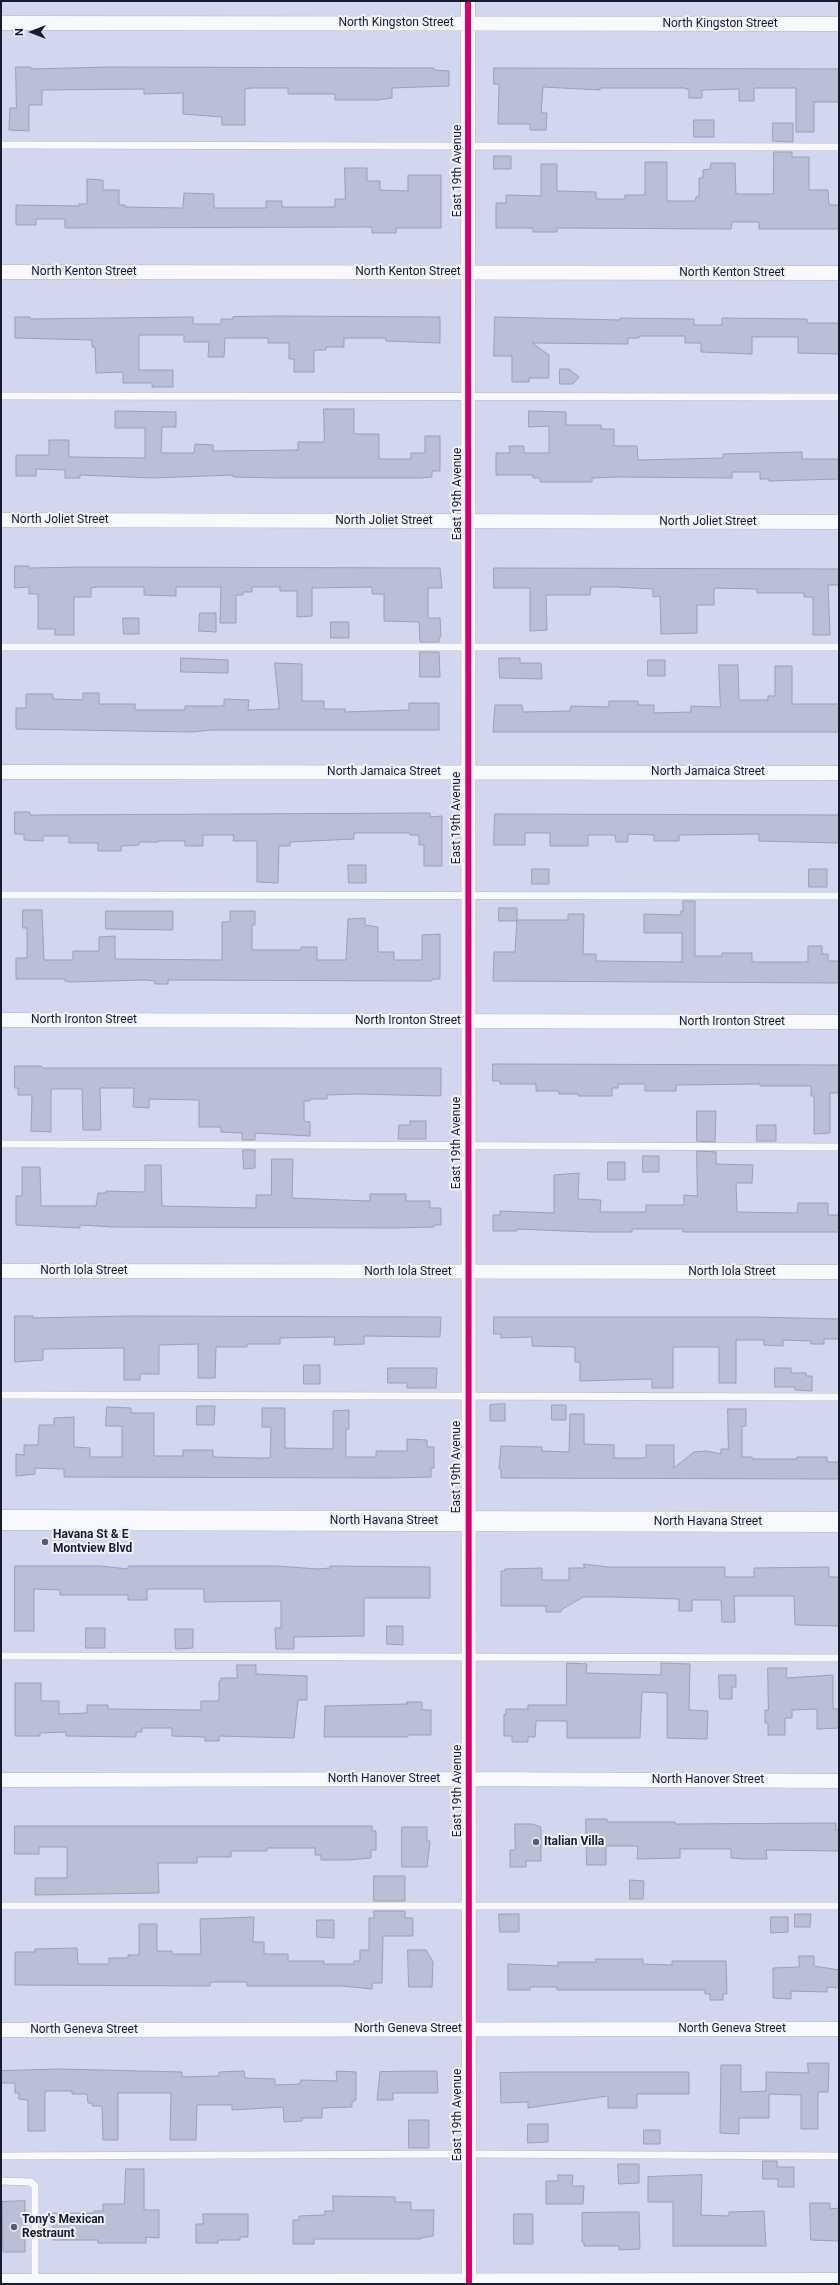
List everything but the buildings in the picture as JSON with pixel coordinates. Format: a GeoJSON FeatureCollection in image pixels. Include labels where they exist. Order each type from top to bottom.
{"type":"FeatureCollection","features":[{"type":"Feature","properties":{"kind":"street","name":"East 19th Avenue"},"geometry":{"type":"LineString","coordinates":[[468,1],[469,396],[467,1021],[468,2029],[470,2154],[469,2282]]}},
{"type":"Feature","properties":{"kind":"street","name":"North Kingston Street"},"geometry":{"type":"LineString","coordinates":[[1,23],[839,24]]}},
{"type":"Feature","properties":{"kind":"street","name":"North Kenton Street"},"geometry":{"type":"LineString","coordinates":[[1,272],[839,273]]}},
{"type":"Feature","properties":{"kind":"street","name":"North Joliet Street"},"geometry":{"type":"LineString","coordinates":[[1,520],[839,522]]}},
{"type":"Feature","properties":{"kind":"street","name":"North Jamaica Street"},"geometry":{"type":"LineString","coordinates":[[1,772],[839,773]]}},
{"type":"Feature","properties":{"kind":"street","name":"North Ironton Street"},"geometry":{"type":"LineString","coordinates":[[1,1020],[839,1022]]}},
{"type":"Feature","properties":{"kind":"street","name":"North Iola Street"},"geometry":{"type":"LineString","coordinates":[[1,1271],[839,1272]]}},
{"type":"Feature","properties":{"kind":"street","name":"North Havana Street"},"geometry":{"type":"LineString","coordinates":[[1,1520],[839,1522]]}},
{"type":"Feature","properties":{"kind":"street","name":"North Hanover Street"},"geometry":{"type":"LineString","coordinates":[[1,1780],[468,1779],[839,1781]]}},
{"type":"Feature","properties":{"kind":"street","name":"North Geneva Street"},"geometry":{"type":"LineString","coordinates":[[1,2030],[839,2029]]}},
{"type":"Feature","properties":{"kind":"street"},"geometry":{"type":"LineString","coordinates":[[1,2281],[469,2282],[839,2280]]}},
{"type":"Feature","properties":{"kind":"lane"},"geometry":{"type":"LineString","coordinates":[[1,146],[839,147]]}},
{"type":"Feature","properties":{"kind":"lane"},"geometry":{"type":"LineString","coordinates":[[1,396],[839,397]]}},
{"type":"Feature","properties":{"kind":"lane"},"geometry":{"type":"LineString","coordinates":[[1,647],[839,647]]}},
{"type":"Feature","properties":{"kind":"lane"},"geometry":{"type":"LineString","coordinates":[[1,894],[839,896]]}},
{"type":"Feature","properties":{"kind":"lane"},"geometry":{"type":"LineString","coordinates":[[1,1144],[468,1147],[839,1147]]}},
{"type":"Feature","properties":{"kind":"lane"},"geometry":{"type":"LineString","coordinates":[[1,1395],[839,1398]]}},
{"type":"Feature","properties":{"kind":"lane"},"geometry":{"type":"LineString","coordinates":[[1,1656],[839,1658]]}},
{"type":"Feature","properties":{"kind":"lane"},"geometry":{"type":"LineString","coordinates":[[1,1906],[839,1906]]}},
{"type":"Feature","properties":{"kind":"lane"},"geometry":{"type":"LineString","coordinates":[[1,2156],[470,2154],[839,2156]]}},
{"type":"Feature","properties":{"kind":"lane"},"geometry":{"type":"LineString","coordinates":[[1,2181],[31,2182],[35,2186],[35,2281]]}},
{"type":"Feature","properties":{"kind":"cycle path"},"geometry":{"type":"LineString","coordinates":[[468,1],[469,2284]]}},
{"type":"Feature","properties":{"kind":"place","name":"Havana St & E Montview Blvd"},"geometry":{"type":"Point","coordinates":[45,1542]}},
{"type":"Feature","properties":{"kind":"place","name":"Italian Villa"},"geometry":{"type":"Point","coordinates":[536,1842]}},
{"type":"Feature","properties":{"kind":"place","name":"Tony's Mexican Restraunt"},"geometry":{"type":"Point","coordinates":[14,2227]}}]}
